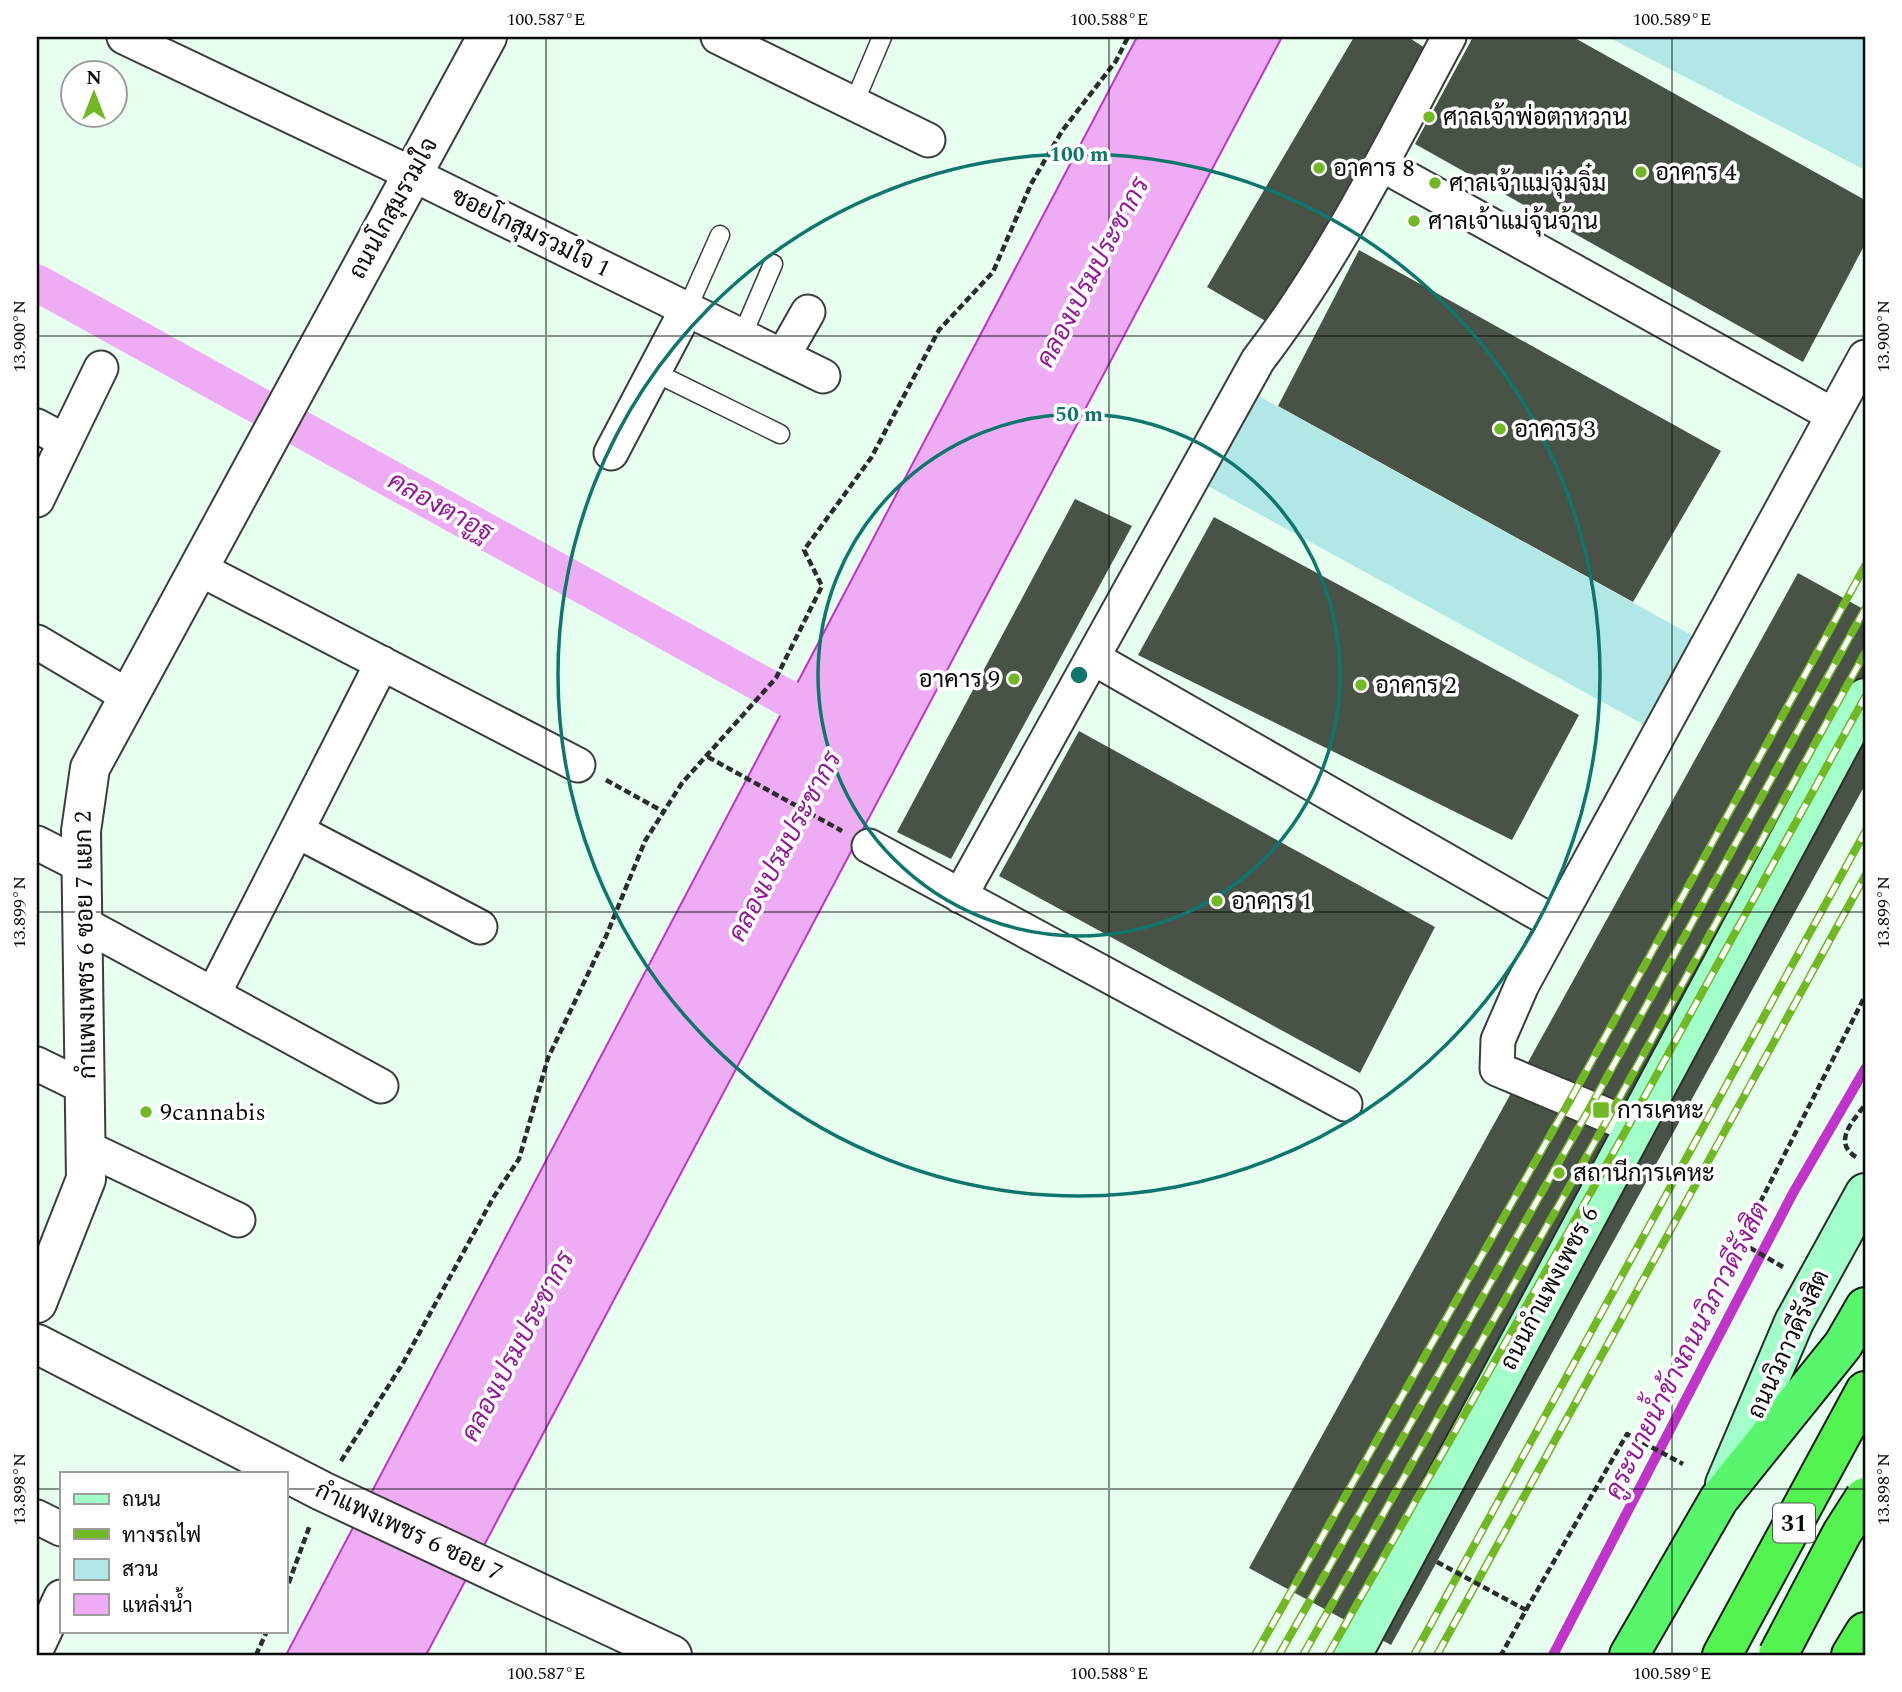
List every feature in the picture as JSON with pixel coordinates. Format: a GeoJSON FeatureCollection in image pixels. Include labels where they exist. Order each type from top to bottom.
{"type":"FeatureCollection","features":[{"type":"Feature","properties":{"kind":"highway","name":"ถนนวิภาวดีรังสิต"},"geometry":{"type":"LineString","coordinates":[[1629,1655],[1719,1499],[1843,1345],[1865,1307]]}},
{"type":"Feature","properties":{"kind":"highway","name":"31"},"geometry":{"type":"LineString","coordinates":[[1722,1655],[1865,1391]]}},
{"type":"Feature","properties":{"kind":"highway","name":"31"},"geometry":{"type":"LineString","coordinates":[[1779,1655],[1865,1481]]}},
{"type":"Feature","properties":{"kind":"highway","name":"31"},"geometry":{"type":"LineString","coordinates":[[1779,1655],[1842,1533],[1865,1497]]}},
{"type":"Feature","properties":{"kind":"highway"},"geometry":{"type":"LineString","coordinates":[[1851,1655],[1865,1632]]}},
{"type":"Feature","properties":{"kind":"main road","name":"ถนนกำแพงเพชร 6"},"geometry":{"type":"LineString","coordinates":[[1352,1655],[1865,698]]}},
{"type":"Feature","properties":{"kind":"main road","name":"ถนนวิภาวดีรังสิต"},"geometry":{"type":"LineString","coordinates":[[1719,1499],[1794,1322],[1863,1177]]}},
{"type":"Feature","properties":{"kind":"street","name":"ซอยโกสุมรวมใจ 1"},"geometry":{"type":"LineString","coordinates":[[124,37],[412,174],[823,376]]}},
{"type":"Feature","properties":{"kind":"street","name":"ถนนโกสุมรวมใจ"},"geometry":{"type":"LineString","coordinates":[[300,380],[487,37]]}},
{"type":"Feature","properties":{"kind":"street"},"geometry":{"type":"LineString","coordinates":[[719,37],[928,140]]}},
{"type":"Feature","properties":{"kind":"street"},"geometry":{"type":"LineString","coordinates":[[960,896],[1095,659],[1258,359],[1287,321],[1381,163],[1449,37]]}},
{"type":"Feature","properties":{"kind":"street"},"geometry":{"type":"LineString","coordinates":[[1381,163],[1833,415]]}},
{"type":"Feature","properties":{"kind":"street"},"geometry":{"type":"LineString","coordinates":[[611,453],[687,309]]}},
{"type":"Feature","properties":{"kind":"street"},"geometry":{"type":"LineString","coordinates":[[783,356],[808,312]]}},
{"type":"Feature","properties":{"kind":"street"},"geometry":{"type":"LineString","coordinates":[[1635,1128],[1497,1069],[1498,1040],[1512,1003],[1865,357]]}},
{"type":"Feature","properties":{"kind":"street"},"geometry":{"type":"LineString","coordinates":[[37,500],[102,368]]}},
{"type":"Feature","properties":{"kind":"street","name":"กำแพงเพชร 6 ซอย 7 แยก 2"},"geometry":{"type":"LineString","coordinates":[[37,1303],[86,1179],[82,809],[90,768],[300,380]]}},
{"type":"Feature","properties":{"kind":"street"},"geometry":{"type":"LineString","coordinates":[[37,426],[65,441]]}},
{"type":"Feature","properties":{"kind":"street"},"geometry":{"type":"LineString","coordinates":[[198,568],[578,765]]}},
{"type":"Feature","properties":{"kind":"street"},"geometry":{"type":"LineString","coordinates":[[37,642],[128,696]]}},
{"type":"Feature","properties":{"kind":"street"},"geometry":{"type":"LineString","coordinates":[[1095,659],[1555,923]]}},
{"type":"Feature","properties":{"kind":"street"},"geometry":{"type":"LineString","coordinates":[[214,993],[383,663]]}},
{"type":"Feature","properties":{"kind":"street"},"geometry":{"type":"LineString","coordinates":[[297,831],[480,927]]}},
{"type":"Feature","properties":{"kind":"street"},"geometry":{"type":"LineString","coordinates":[[859,840],[1345,1104]]}},
{"type":"Feature","properties":{"kind":"street"},"geometry":{"type":"LineString","coordinates":[[37,844],[82,866]]}},
{"type":"Feature","properties":{"kind":"street"},"geometry":{"type":"LineString","coordinates":[[82,923],[381,1086]]}},
{"type":"Feature","properties":{"kind":"street"},"geometry":{"type":"LineString","coordinates":[[37,1064],[86,1088]]}},
{"type":"Feature","properties":{"kind":"street"},"geometry":{"type":"LineString","coordinates":[[87,1148],[238,1220]]}},
{"type":"Feature","properties":{"kind":"street","name":"กำแพงเพชร 6 ซอย 7"},"geometry":{"type":"LineString","coordinates":[[37,1344],[285,1472]]}},
{"type":"Feature","properties":{"kind":"street","name":"กำแพงเพชร 6 ซอย 7"},"geometry":{"type":"LineString","coordinates":[[287,1473],[672,1655]]}},
{"type":"Feature","properties":{"kind":"street"},"geometry":{"type":"LineString","coordinates":[[37,1517],[60,1528]]}},
{"type":"Feature","properties":{"kind":"street"},"geometry":{"type":"LineString","coordinates":[[37,1648],[60,1599]]}},
{"type":"Feature","properties":{"kind":"lane"},"geometry":{"type":"LineString","coordinates":[[854,103],[882,37]]}},
{"type":"Feature","properties":{"kind":"lane"},"geometry":{"type":"LineString","coordinates":[[687,309],[720,235]]}},
{"type":"Feature","properties":{"kind":"lane"},"geometry":{"type":"LineString","coordinates":[[742,336],[773,264]]}},
{"type":"Feature","properties":{"kind":"lane"},"geometry":{"type":"LineString","coordinates":[[654,372],[780,434]]}},
{"type":"Feature","properties":{"kind":"path"},"geometry":{"type":"LineString","coordinates":[[287,1589],[332,1496],[403,1363],[519,1158],[548,1058],[607,934],[645,841],[682,783],[761,698],[776,678],[822,586],[804,550],[871,457],[939,330],[993,272],[1031,184],[1062,131],[1116,61],[1128,37]]}},
{"type":"Feature","properties":{"kind":"path"},"geometry":{"type":"LineString","coordinates":[[708,757],[859,840]]}},
{"type":"Feature","properties":{"kind":"path"},"geometry":{"type":"LineString","coordinates":[[578,765],[664,812]]}},
{"type":"Feature","properties":{"kind":"path"},"geometry":{"type":"LineString","coordinates":[[1767,1258],[1740,1242],[1865,996]]}},
{"type":"Feature","properties":{"kind":"path"},"geometry":{"type":"LineString","coordinates":[[1863,1177],[1844,1137],[1865,1105]]}},
{"type":"Feature","properties":{"kind":"path"},"geometry":{"type":"LineString","coordinates":[[1501,1655],[1627,1434],[1684,1464]]}},
{"type":"Feature","properties":{"kind":"path"},"geometry":{"type":"LineString","coordinates":[[1437,1562],[1526,1610]]}},
{"type":"Feature","properties":{"kind":"path"},"geometry":{"type":"LineString","coordinates":[[256,1655],[267,1632]]}},
{"type":"Feature","properties":{"kind":"green space"},"geometry":{"type":"Polygon","coordinates":[[[1608,37],[1865,37],[1865,170],[1608,37]]]}},
{"type":"Feature","properties":{"kind":"green space"},"geometry":{"type":"Polygon","coordinates":[[[1255,394],[1697,638],[1650,728],[1206,485],[1255,394]]]}},
{"type":"Feature","properties":{"kind":"water","name":"คลองเปรมประชากร"},"geometry":{"type":"Polygon","coordinates":[[[1137,37],[1282,37],[426,1655],[286,1655],[1137,37]]]}},
{"type":"Feature","properties":{"kind":"building","name":"อาคาร 8"},"geometry":{"type":"Polygon","coordinates":[[[1354,37],[1408,37],[1425,48],[1276,327],[1207,287],[1354,37]]]}},
{"type":"Feature","properties":{"kind":"building","name":"อาคาร 4"},"geometry":{"type":"Polygon","coordinates":[[[1473,37],[1573,37],[1865,200],[1865,244],[1803,362],[1415,144],[1473,37]]]}},
{"type":"Feature","properties":{"kind":"building","name":"อาคาร 3"},"geometry":{"type":"Polygon","coordinates":[[[1359,250],[1721,451],[1633,602],[1278,406],[1359,250]]]}},
{"type":"Feature","properties":{"kind":"building","name":"อาคาร 9"},"geometry":{"type":"Polygon","coordinates":[[[1075,499],[1132,526],[951,859],[897,832],[1075,499]]]}},
{"type":"Feature","properties":{"kind":"building","name":"อาคาร 2"},"geometry":{"type":"Polygon","coordinates":[[[1214,517],[1579,715],[1512,840],[1138,655],[1214,517]]]}},
{"type":"Feature","properties":{"kind":"building","name":"สถานีการเคหะ"},"geometry":{"type":"Polygon","coordinates":[[[1798,573],[1865,610],[1865,785],[1391,1645],[1249,1568],[1798,573]]]}},
{"type":"Feature","properties":{"kind":"building","name":"อาคาร 1"},"geometry":{"type":"Polygon","coordinates":[[[1079,731],[1435,927],[1360,1073],[999,876],[1079,731]]]}},
{"type":"Feature","properties":{"kind":"waterway","name":"คลองตาอูฐ"},"geometry":{"type":"LineString","coordinates":[[37,283],[832,723]]}},
{"type":"Feature","properties":{"kind":"waterway","name":"คูระบายน้ำข้างถนนวิภาวดีรังสิต"},"geometry":{"type":"LineString","coordinates":[[1553,1655],[1793,1193],[1865,1069]]}},
{"type":"Feature","properties":{"kind":"railway"},"geometry":{"type":"LineString","coordinates":[[1255,1655],[1573,1095],[1865,566]]}},
{"type":"Feature","properties":{"kind":"railway"},"geometry":{"type":"LineString","coordinates":[[1279,1655],[1592,1104],[1865,609]]}},
{"type":"Feature","properties":{"kind":"railway"},"geometry":{"type":"LineString","coordinates":[[1303,1655],[1610,1115],[1865,653]]}},
{"type":"Feature","properties":{"kind":"railway"},"geometry":{"type":"LineString","coordinates":[[1328,1655],[1629,1125],[1865,697]]}},
{"type":"Feature","properties":{"kind":"railway"},"geometry":{"type":"LineString","coordinates":[[1414,1655],[1865,832]]}},
{"type":"Feature","properties":{"kind":"railway"},"geometry":{"type":"LineString","coordinates":[[1437,1655],[1865,876]]}},
{"type":"Feature","properties":{"kind":"place","name":"ศาลเจ้าพ่อตาหวาน"},"geometry":{"type":"Point","coordinates":[1429,117]}},
{"type":"Feature","properties":{"kind":"place","name":"อาคาร 8"},"geometry":{"type":"Point","coordinates":[1319,168]}},
{"type":"Feature","properties":{"kind":"place","name":"อาคาร 4"},"geometry":{"type":"Point","coordinates":[1641,172]}},
{"type":"Feature","properties":{"kind":"place","name":"ศาลเจ้าแม่จุ๋มจิ๋ม"},"geometry":{"type":"Point","coordinates":[1435,183]}},
{"type":"Feature","properties":{"kind":"place","name":"ศาลเจ้าแม่จุ้นจ้าน"},"geometry":{"type":"Point","coordinates":[1414,221]}},
{"type":"Feature","properties":{"kind":"place","name":"อาคาร 3"},"geometry":{"type":"Point","coordinates":[1500,429]}},
{"type":"Feature","properties":{"kind":"place","name":"อาคาร 9"},"geometry":{"type":"Point","coordinates":[1014,679]}},
{"type":"Feature","properties":{"kind":"place","name":"อาคาร 2"},"geometry":{"type":"Point","coordinates":[1361,685]}},
{"type":"Feature","properties":{"kind":"place","name":"อาคาร 1"},"geometry":{"type":"Point","coordinates":[1217,901]}},
{"type":"Feature","properties":{"kind":"place","name":"การเคหะ"},"geometry":{"type":"Point","coordinates":[1601,1110]}},
{"type":"Feature","properties":{"kind":"place","name":"9cannabis"},"geometry":{"type":"Point","coordinates":[146,1112]}},
{"type":"Feature","properties":{"kind":"place","name":"สถานีการเคหะ"},"geometry":{"type":"Point","coordinates":[1559,1173]}}]}
